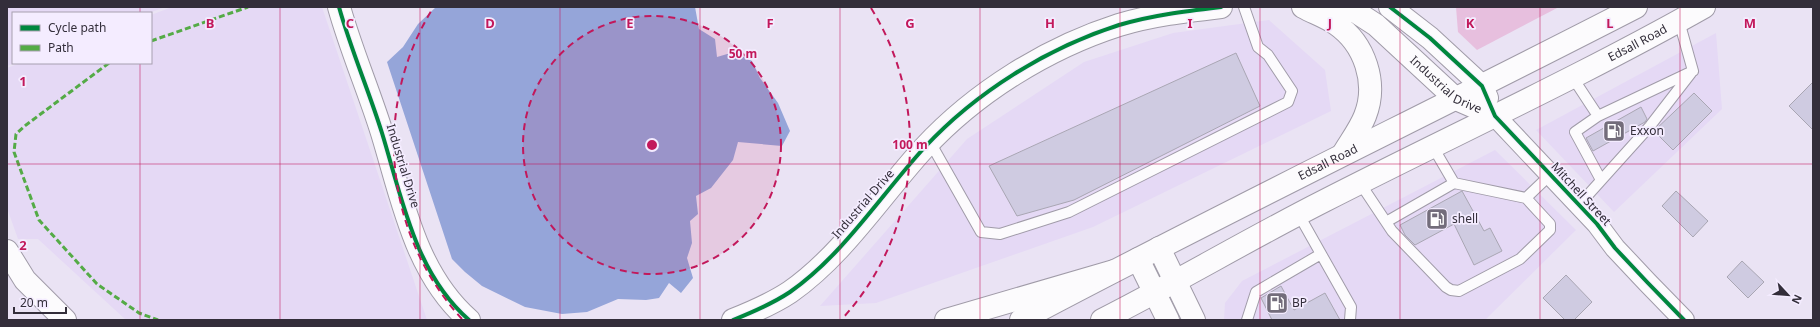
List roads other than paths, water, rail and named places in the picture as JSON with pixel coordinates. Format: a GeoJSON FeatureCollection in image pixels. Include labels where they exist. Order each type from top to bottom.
{"type":"FeatureCollection","features":[{"type":"Feature","properties":{"kind":"main road","name":"Industrial Drive"},"geometry":{"type":"LineString","coordinates":[[339,7],[350,45],[382,132],[399,189],[426,266],[448,299],[468,320]]}},
{"type":"Feature","properties":{"kind":"main road","name":"Industrial Drive"},"geometry":{"type":"LineString","coordinates":[[733,320],[769,305],[808,278],[854,230],[930,142],[949,123],[983,95],[1038,61],[1095,34],[1143,19],[1221,7]]}},
{"type":"Feature","properties":{"kind":"main road"},"geometry":{"type":"LineString","coordinates":[[1303,7],[1336,24],[1357,43],[1366,64],[1370,90],[1365,116],[1343,154]]}},
{"type":"Feature","properties":{"kind":"main road","name":"Industrial Drive"},"geometry":{"type":"LineString","coordinates":[[1332,7],[1356,12],[1376,25],[1456,99],[1495,116]]}},
{"type":"Feature","properties":{"kind":"main road","name":"Industrial Drive"},"geometry":{"type":"LineString","coordinates":[[1390,7],[1430,38],[1482,86],[1495,116]]}},
{"type":"Feature","properties":{"kind":"main road","name":"Edsall Road"},"geometry":{"type":"LineString","coordinates":[[1022,320],[1114,271],[1343,154],[1482,86],[1636,7]]}},
{"type":"Feature","properties":{"kind":"main road","name":"Edsall Road"},"geometry":{"type":"LineString","coordinates":[[1102,320],[1155,294],[1360,183],[1573,78],[1704,7]]}},
{"type":"Feature","properties":{"kind":"main road"},"geometry":{"type":"LineString","coordinates":[[1159,248],[1194,320]]}},
{"type":"Feature","properties":{"kind":"main road"},"geometry":{"type":"LineString","coordinates":[[7,251],[26,280],[65,320]]}},
{"type":"Feature","properties":{"kind":"main road"},"geometry":{"type":"LineString","coordinates":[[1138,259],[1168,320]]}},
{"type":"Feature","properties":{"kind":"main road"},"geometry":{"type":"LineString","coordinates":[[946,320],[1114,271]]}},
{"type":"Feature","properties":{"kind":"street","name":"Mitchell Street"},"geometry":{"type":"LineString","coordinates":[[1495,116],[1578,206],[1597,224],[1615,248],[1684,320]]}},
{"type":"Feature","properties":{"kind":"lane"},"geometry":{"type":"LineString","coordinates":[[930,142],[982,232],[1000,234],[1069,212],[1288,102],[1292,91],[1268,55],[1258,47],[1244,7]]}},
{"type":"Feature","properties":{"kind":"lane"},"geometry":{"type":"LineString","coordinates":[[1679,21],[1693,71]]}},
{"type":"Feature","properties":{"kind":"lane"},"geometry":{"type":"LineString","coordinates":[[1601,180],[1575,132],[1598,116],[1693,71]]}},
{"type":"Feature","properties":{"kind":"lane"},"geometry":{"type":"LineString","coordinates":[[1578,206],[1650,126],[1693,71]]}},
{"type":"Feature","properties":{"kind":"lane"},"geometry":{"type":"LineString","coordinates":[[1573,78],[1598,116]]}},
{"type":"Feature","properties":{"kind":"lane"},"geometry":{"type":"LineString","coordinates":[[1433,147],[1454,182]]}},
{"type":"Feature","properties":{"kind":"lane"},"geometry":{"type":"LineString","coordinates":[[1526,198],[1550,175]]}},
{"type":"Feature","properties":{"kind":"lane"},"geometry":{"type":"LineString","coordinates":[[1360,183],[1386,222],[1392,231],[1446,287],[1451,290],[1459,291],[1520,259],[1550,230],[1550,224],[1526,198],[1454,182],[1386,222]]}},
{"type":"Feature","properties":{"kind":"lane"},"geometry":{"type":"LineString","coordinates":[[1299,215],[1351,307],[1350,320]]}},
{"type":"Feature","properties":{"kind":"lane"},"geometry":{"type":"LineString","coordinates":[[1247,320],[1256,292],[1321,254]]}},
{"type":"Feature","properties":{"kind":"water"},"geometry":{"type":"Polygon","coordinates":[[[436,7],[695,7],[699,29],[715,39],[717,57],[734,52],[752,61],[760,78],[778,103],[790,131],[782,146],[738,142],[733,160],[711,188],[696,196],[698,214],[690,221],[692,243],[687,258],[693,278],[681,293],[669,283],[659,298],[646,300],[618,299],[587,312],[562,314],[525,307],[482,286],[452,259],[387,62],[403,47],[418,24],[436,7]]]}},
{"type":"Feature","properties":{"kind":"place","name":"Exxon"},"geometry":{"type":"Point","coordinates":[1614,131]}},
{"type":"Feature","properties":{"kind":"place","name":"shell"},"geometry":{"type":"Point","coordinates":[1437,219]}},
{"type":"Feature","properties":{"kind":"place","name":"BP"},"geometry":{"type":"Point","coordinates":[1277,303]}}]}
